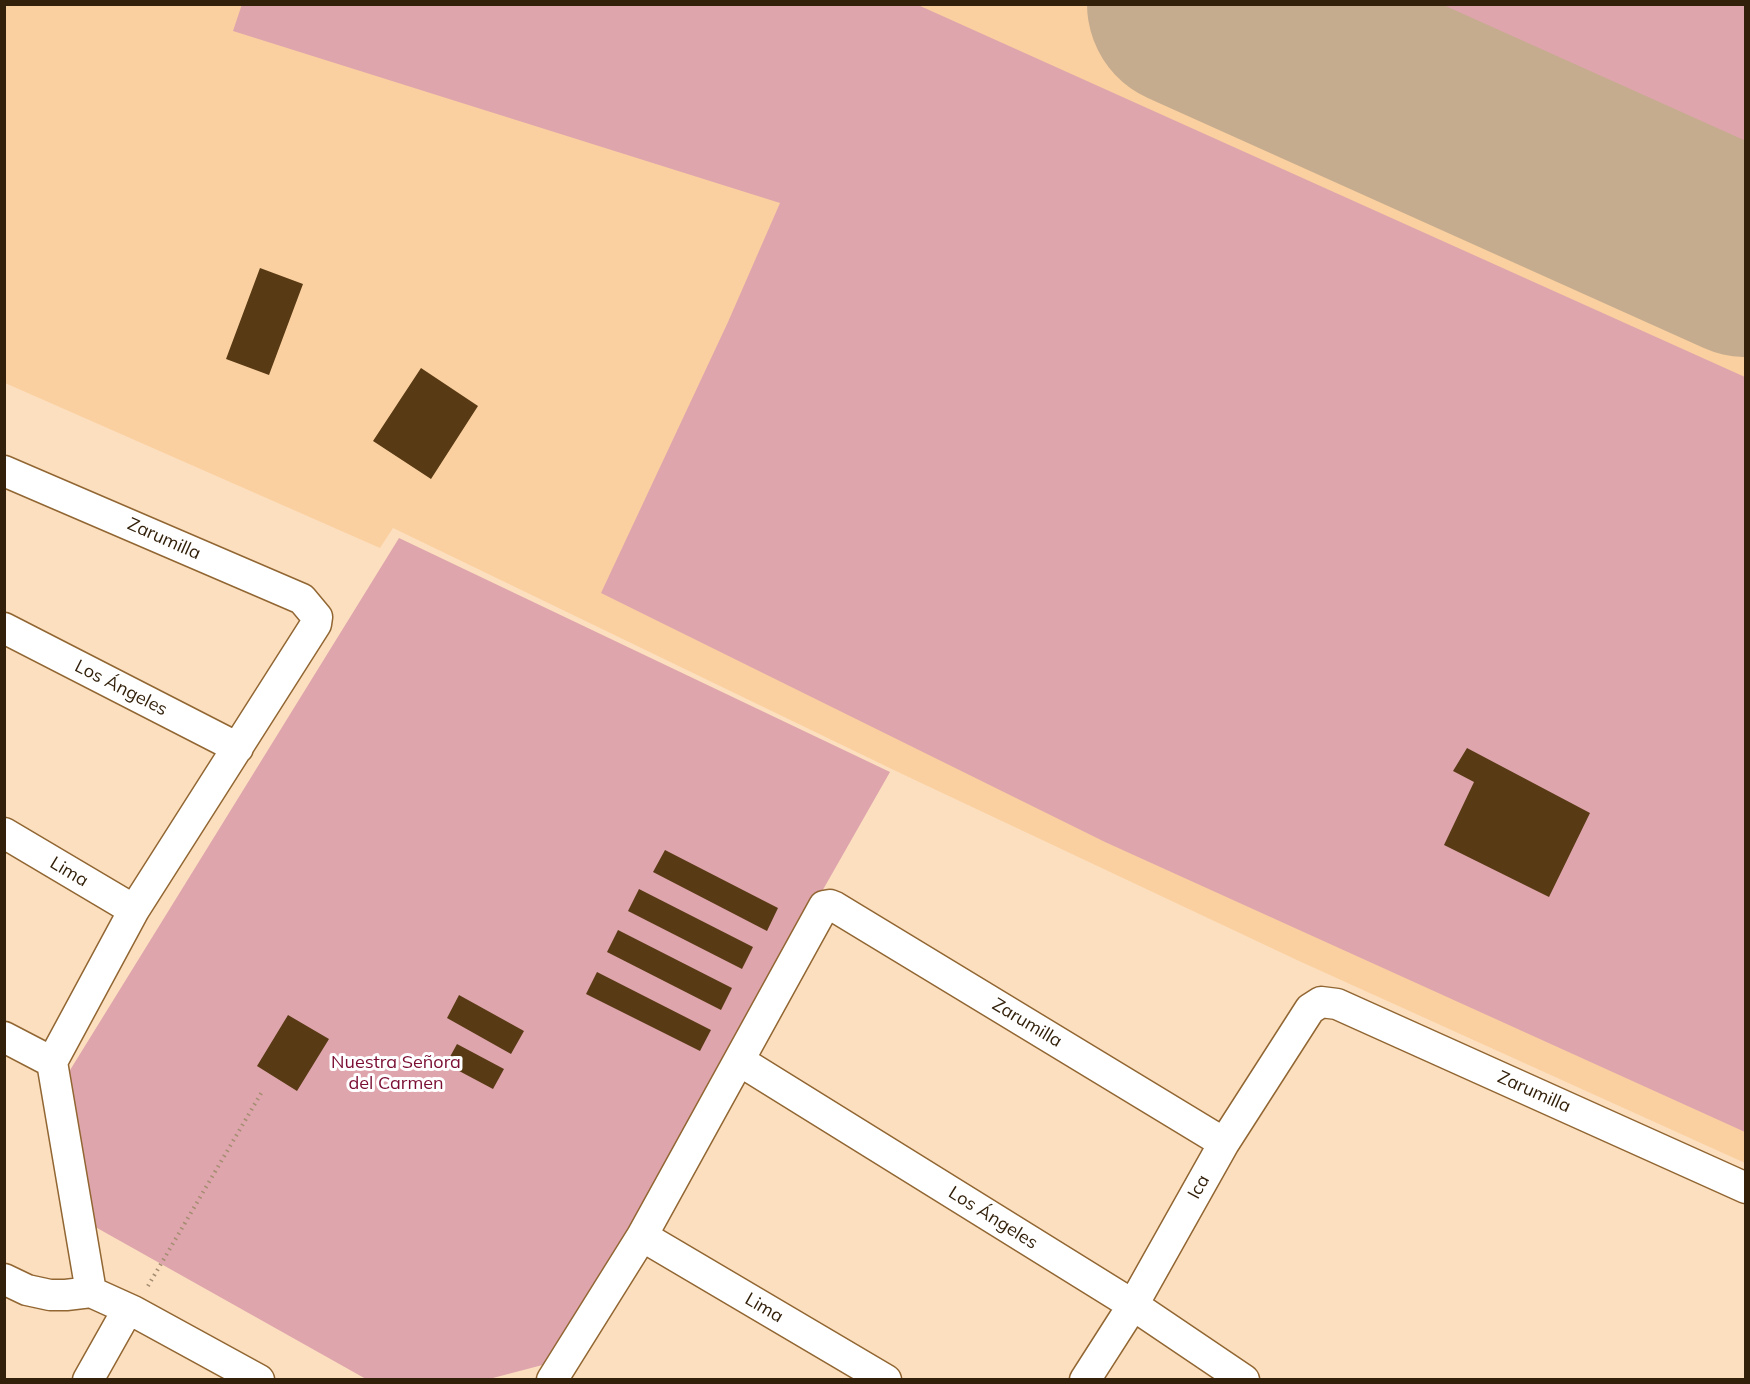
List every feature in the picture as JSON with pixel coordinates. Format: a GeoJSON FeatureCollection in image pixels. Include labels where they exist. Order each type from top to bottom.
{"type":"FeatureCollection","features":[{"type":"Feature","properties":{"kind":"street","name":"Zarumilla"},"geometry":{"type":"LineString","coordinates":[[4,471],[302,600],[317,617],[316,624],[238,748]]}},
{"type":"Feature","properties":{"kind":"street","name":"Los Ángeles"},"geometry":{"type":"LineString","coordinates":[[4,628],[238,748]]}},
{"type":"Feature","properties":{"kind":"street"},"geometry":{"type":"LineString","coordinates":[[92,1292],[52,1062],[134,910],[238,748]]}},
{"type":"Feature","properties":{"kind":"street","name":"Lima"},"geometry":{"type":"LineString","coordinates":[[4,833],[134,910]]}},
{"type":"Feature","properties":{"kind":"street","name":"Zarumilla"},"geometry":{"type":"LineString","coordinates":[[740,1061],[824,906],[830,905],[1224,1143]]}},
{"type":"Feature","properties":{"kind":"street","name":"Zarumilla"},"geometry":{"type":"LineString","coordinates":[[1321,1002],[1337,1004],[1746,1188]]}},
{"type":"Feature","properties":{"kind":"street","name":"Ica"},"geometry":{"type":"LineString","coordinates":[[1085,1380],[1133,1305],[1224,1143],[1310,1009],[1321,1002]]}},
{"type":"Feature","properties":{"kind":"street"},"geometry":{"type":"LineString","coordinates":[[4,1037],[52,1062]]}},
{"type":"Feature","properties":{"kind":"street","name":"Los Ángeles"},"geometry":{"type":"LineString","coordinates":[[740,1061],[1133,1305],[1244,1380]]}},
{"type":"Feature","properties":{"kind":"street"},"geometry":{"type":"LineString","coordinates":[[553,1380],[642,1236],[740,1061]]}},
{"type":"Feature","properties":{"kind":"street","name":"Lima"},"geometry":{"type":"LineString","coordinates":[[642,1236],[886,1380]]}},
{"type":"Feature","properties":{"kind":"street"},"geometry":{"type":"LineString","coordinates":[[4,1279],[27,1290],[50,1295],[92,1292],[259,1380]]}},
{"type":"Feature","properties":{"kind":"street"},"geometry":{"type":"LineString","coordinates":[[88,1380],[128,1309]]}},
{"type":"Feature","properties":{"kind":"path"},"geometry":{"type":"LineString","coordinates":[[161,1264],[263,1090]]}},
{"type":"Feature","properties":{"kind":"shaded area"},"geometry":{"type":"Polygon","coordinates":[[[5,5],[1745,5],[1745,1163],[1299,961],[900,773],[393,528],[380,548],[5,383],[5,5]]]}},
{"type":"Feature","properties":{"kind":"green space"},"geometry":{"type":"Polygon","coordinates":[[[242,4],[918,5],[1745,377],[1745,1132],[1105,842],[601,593],[728,322],[780,203],[233,31],[242,4]]]}},
{"type":"Feature","properties":{"kind":"green space"},"geometry":{"type":"Polygon","coordinates":[[[1432,5],[1745,5],[1745,147],[1432,5]]]}},
{"type":"Feature","properties":{"kind":"green space","name":"Nuestra Señora del Carmen"},"geometry":{"type":"Polygon","coordinates":[[[399,538],[890,772],[554,1362],[489,1379],[366,1379],[90,1224],[67,1075],[399,538]]]}},
{"type":"Feature","properties":{"kind":"building"},"geometry":{"type":"Polygon","coordinates":[[[260,268],[303,284],[269,375],[226,359],[260,268]]]}},
{"type":"Feature","properties":{"kind":"building"},"geometry":{"type":"Polygon","coordinates":[[[421,368],[478,406],[431,479],[373,441],[421,368]]]}},
{"type":"Feature","properties":{"kind":"building"},"geometry":{"type":"Polygon","coordinates":[[[1467,748],[1590,813],[1549,897],[1444,845],[1474,782],[1453,771],[1467,748]]]}},
{"type":"Feature","properties":{"kind":"building"},"geometry":{"type":"Polygon","coordinates":[[[665,850],[778,908],[767,931],[653,872],[665,850]]]}},
{"type":"Feature","properties":{"kind":"building"},"geometry":{"type":"Polygon","coordinates":[[[639,889],[753,947],[742,969],[628,911],[639,889]]]}},
{"type":"Feature","properties":{"kind":"building"},"geometry":{"type":"Polygon","coordinates":[[[618,930],[732,988],[721,1010],[607,952],[618,930]]]}},
{"type":"Feature","properties":{"kind":"building"},"geometry":{"type":"Polygon","coordinates":[[[597,972],[711,1030],[700,1051],[586,994],[597,972]]]}},
{"type":"Feature","properties":{"kind":"building"},"geometry":{"type":"Polygon","coordinates":[[[459,995],[524,1031],[511,1054],[447,1018],[459,995]]]}},
{"type":"Feature","properties":{"kind":"building"},"geometry":{"type":"Polygon","coordinates":[[[288,1015],[329,1039],[297,1091],[257,1066],[288,1015]]]}},
{"type":"Feature","properties":{"kind":"building"},"geometry":{"type":"Polygon","coordinates":[[[457,1044],[504,1069],[493,1089],[446,1064],[457,1044]]]}},
{"type":"Feature","properties":{"kind":"runway"},"geometry":{"type":"LineString","coordinates":[[1190,4],[1746,254]]}}]}
